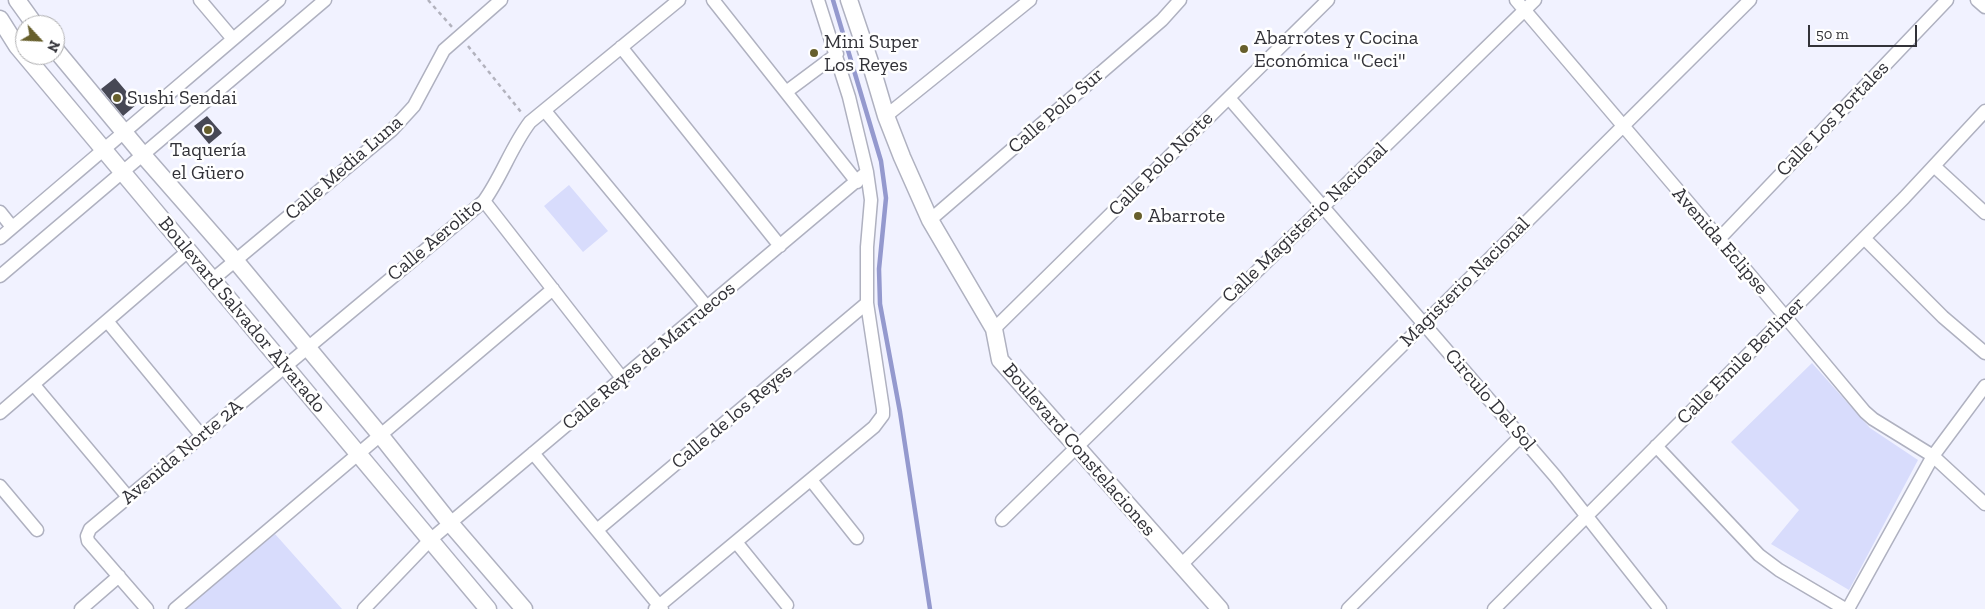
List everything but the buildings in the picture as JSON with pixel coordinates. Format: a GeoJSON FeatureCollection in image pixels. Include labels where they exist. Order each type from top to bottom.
{"type":"FeatureCollection","features":[{"type":"Feature","properties":{"kind":"street"},"geometry":{"type":"LineString","coordinates":[[17,0],[28,15]]}},
{"type":"Feature","properties":{"kind":"street"},"geometry":{"type":"LineString","coordinates":[[200,0],[233,39]]}},
{"type":"Feature","properties":{"kind":"street"},"geometry":{"type":"LineString","coordinates":[[0,238],[279,0]]}},
{"type":"Feature","properties":{"kind":"street"},"geometry":{"type":"LineString","coordinates":[[0,276],[326,0]]}},
{"type":"Feature","properties":{"kind":"street","name":"Calle Media Luna"},"geometry":{"type":"LineString","coordinates":[[212,280],[392,130],[414,106],[440,56],[459,36],[501,0]]}},
{"type":"Feature","properties":{"kind":"street","name":"Calle Aerolito"},"geometry":{"type":"LineString","coordinates":[[284,366],[484,201],[494,187],[520,134],[530,122],[679,0]]}},
{"type":"Feature","properties":{"kind":"street"},"geometry":{"type":"LineString","coordinates":[[713,0],[857,182]]}},
{"type":"Feature","properties":{"kind":"street"},"geometry":{"type":"LineString","coordinates":[[533,453],[659,608],[874,427],[882,415],[883,409],[866,303],[867,247],[871,200],[868,172],[837,54],[818,0]]}},
{"type":"Feature","properties":{"kind":"street","name":"Boulevard Constelaciones"},"geometry":{"type":"LineString","coordinates":[[850,0],[886,116],[930,220],[994,329],[1000,360],[1220,609]]}},
{"type":"Feature","properties":{"kind":"street"},"geometry":{"type":"LineString","coordinates":[[886,116],[1030,0]]}},
{"type":"Feature","properties":{"kind":"street","name":"Calle Polo Sur"},"geometry":{"type":"LineString","coordinates":[[930,220],[1162,20],[1180,0]]}},
{"type":"Feature","properties":{"kind":"street","name":"Calle Polo Norte"},"geometry":{"type":"LineString","coordinates":[[994,329],[1328,0]]}},
{"type":"Feature","properties":{"kind":"street","name":"Avenida Eclipse"},"geometry":{"type":"LineString","coordinates":[[1516,0],[1865,412],[1873,419],[1933,456],[1985,504]]}},
{"type":"Feature","properties":{"kind":"street","name":"Calle Magisterio Nacional"},"geometry":{"type":"LineString","coordinates":[[1002,520],[1322,206],[1536,0]]}},
{"type":"Feature","properties":{"kind":"street","name":"Magisterio Nacional"},"geometry":{"type":"LineString","coordinates":[[1181,565],[1750,0]]}},
{"type":"Feature","properties":{"kind":"street","name":"Calle Los Portales"},"geometry":{"type":"LineString","coordinates":[[1719,239],[1947,0]]}},
{"type":"Feature","properties":{"kind":"street"},"geometry":{"type":"LineString","coordinates":[[1978,0],[1985,8]]}},
{"type":"Feature","properties":{"kind":"street","name":"Boulevard Salvador Alvarado"},"geometry":{"type":"LineString","coordinates":[[0,19],[17,46],[103,150],[488,609]]}},
{"type":"Feature","properties":{"kind":"street"},"geometry":{"type":"LineString","coordinates":[[621,47],[780,246]]}},
{"type":"Feature","properties":{"kind":"street"},"geometry":{"type":"LineString","coordinates":[[786,92],[837,54]]}},
{"type":"Feature","properties":{"kind":"street","name":"Boulevard Salvador Alvarado"},"geometry":{"type":"LineString","coordinates":[[65,61],[308,347],[450,523],[524,609]]}},
{"type":"Feature","properties":{"kind":"street","name":"Circulo Del Sol"},"geometry":{"type":"LineString","coordinates":[[1229,98],[1555,476],[1653,606]]}},
{"type":"Feature","properties":{"kind":"street"},"geometry":{"type":"LineString","coordinates":[[545,111],[707,307]]}},
{"type":"Feature","properties":{"kind":"street","name":"Calle Emile Berliner"},"geometry":{"type":"LineString","coordinates":[[1494,609],[1864,238],[1985,111]]}},
{"type":"Feature","properties":{"kind":"street"},"geometry":{"type":"LineString","coordinates":[[1934,166],[1985,213]]}},
{"type":"Feature","properties":{"kind":"street","name":"Calle Reyes de Marruecos"},"geometry":{"type":"LineString","coordinates":[[364,609],[430,540],[868,172]]}},
{"type":"Feature","properties":{"kind":"street"},"geometry":{"type":"LineString","coordinates":[[484,201],[622,378]]}},
{"type":"Feature","properties":{"kind":"street"},"geometry":{"type":"LineString","coordinates":[[0,212],[12,227]]}},
{"type":"Feature","properties":{"kind":"street"},"geometry":{"type":"LineString","coordinates":[[1864,238],[1943,318],[1985,353]]}},
{"type":"Feature","properties":{"kind":"street"},"geometry":{"type":"LineString","coordinates":[[0,413],[188,251]]}},
{"type":"Feature","properties":{"kind":"street"},"geometry":{"type":"LineString","coordinates":[[176,609],[552,289]]}},
{"type":"Feature","properties":{"kind":"street","name":"Calle de los Reyes"},"geometry":{"type":"LineString","coordinates":[[597,530],[866,303]]}},
{"type":"Feature","properties":{"kind":"street"},"geometry":{"type":"LineString","coordinates":[[107,321],[201,435]]}},
{"type":"Feature","properties":{"kind":"street","name":"Avenida Norte 2A"},"geometry":{"type":"LineString","coordinates":[[119,576],[88,541],[87,536],[90,529],[284,366]]}},
{"type":"Feature","properties":{"kind":"street"},"geometry":{"type":"LineString","coordinates":[[34,384],[128,497]]}},
{"type":"Feature","properties":{"kind":"street"},"geometry":{"type":"LineString","coordinates":[[1656,446],[1759,555],[1778,570],[1847,609],[1933,456],[1985,386]]}},
{"type":"Feature","properties":{"kind":"street"},"geometry":{"type":"LineString","coordinates":[[1348,609],[1521,436]]}},
{"type":"Feature","properties":{"kind":"street"},"geometry":{"type":"LineString","coordinates":[[811,480],[857,538]]}},
{"type":"Feature","properties":{"kind":"street"},"geometry":{"type":"LineString","coordinates":[[0,486],[37,530]]}},
{"type":"Feature","properties":{"kind":"street"},"geometry":{"type":"LineString","coordinates":[[736,542],[787,605]]}},
{"type":"Feature","properties":{"kind":"street"},"geometry":{"type":"LineString","coordinates":[[81,609],[119,576],[147,609]]}},
{"type":"Feature","properties":{"kind":"path"},"geometry":{"type":"LineString","coordinates":[[428,0],[530,122]]}},
{"type":"Feature","properties":{"kind":"shaded area"},"geometry":{"type":"Polygon","coordinates":[[[569,185],[608,231],[583,252],[544,206],[569,185]]]}},
{"type":"Feature","properties":{"kind":"shaded area"},"geometry":{"type":"Polygon","coordinates":[[[1812,363],[1870,428],[1918,460],[1849,590],[1771,544],[1799,510],[1731,442],[1812,363]]]}},
{"type":"Feature","properties":{"kind":"shaded area"},"geometry":{"type":"Polygon","coordinates":[[[275,534],[342,609],[185,609],[275,534]]]}},
{"type":"Feature","properties":{"kind":"waterway"},"geometry":{"type":"LineString","coordinates":[[833,0],[881,161],[886,198],[879,269],[880,304],[900,412],[930,609]]}},
{"type":"Feature","properties":{"kind":"place","name":"Abarrotes y Cocina Económica ''Ceci''"},"geometry":{"type":"Point","coordinates":[1244,49]}},
{"type":"Feature","properties":{"kind":"place","name":"Mini Super Los Reyes"},"geometry":{"type":"Point","coordinates":[814,53]}},
{"type":"Feature","properties":{"kind":"place","name":"Sushi Sendai"},"geometry":{"type":"Point","coordinates":[117,98]}},
{"type":"Feature","properties":{"kind":"place","name":"Taquería el Güero"},"geometry":{"type":"Point","coordinates":[208,130]}},
{"type":"Feature","properties":{"kind":"place","name":"Abarrote"},"geometry":{"type":"Point","coordinates":[1138,216]}}]}
